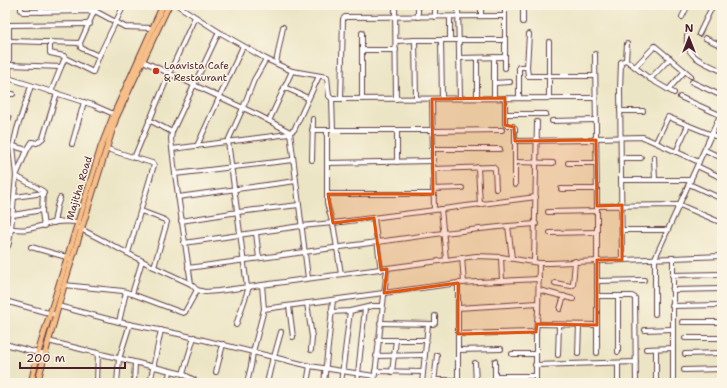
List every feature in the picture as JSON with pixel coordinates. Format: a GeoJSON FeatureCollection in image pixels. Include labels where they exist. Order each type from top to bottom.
{"type":"FeatureCollection","features":[{"type":"Feature","properties":{"kind":"main road","name":"Majitha Road"},"geometry":{"type":"LineString","coordinates":[[80,225],[107,149],[116,115],[152,28],[164,6]]}},
{"type":"Feature","properties":{"kind":"main road","name":"Majitha Road"},"geometry":{"type":"LineString","coordinates":[[31,383],[38,354],[53,314],[80,225],[101,147],[143,61],[164,6]]}},
{"type":"Feature","properties":{"kind":"main road","name":"Majitha Road"},"geometry":{"type":"LineString","coordinates":[[37,383],[48,341],[53,314],[58,306],[70,258]]}},
{"type":"Feature","properties":{"kind":"street"},"geometry":{"type":"LineString","coordinates":[[21,5],[22,12],[95,11],[115,23],[127,28],[152,28]]}},
{"type":"Feature","properties":{"kind":"street"},"geometry":{"type":"LineString","coordinates":[[41,5],[41,12]]}},
{"type":"Feature","properties":{"kind":"street"},"geometry":{"type":"LineString","coordinates":[[97,5],[90,24],[80,43],[81,48],[99,56]]}},
{"type":"Feature","properties":{"kind":"street"},"geometry":{"type":"LineString","coordinates":[[50,42],[50,54],[64,56],[65,58],[93,72],[99,56],[124,5]]}},
{"type":"Feature","properties":{"kind":"street"},"geometry":{"type":"LineString","coordinates":[[177,5],[195,18],[266,59],[292,71],[328,78],[329,96],[332,99],[333,130]]}},
{"type":"Feature","properties":{"kind":"street"},"geometry":{"type":"LineString","coordinates":[[395,5],[396,99]]}},
{"type":"Feature","properties":{"kind":"street"},"geometry":{"type":"LineString","coordinates":[[418,5],[418,18]]}},
{"type":"Feature","properties":{"kind":"street"},"geometry":{"type":"LineString","coordinates":[[435,5],[435,17]]}},
{"type":"Feature","properties":{"kind":"street"},"geometry":{"type":"LineString","coordinates":[[458,5],[460,98]]}},
{"type":"Feature","properties":{"kind":"street"},"geometry":{"type":"LineString","coordinates":[[481,5],[481,16]]}},
{"type":"Feature","properties":{"kind":"street"},"geometry":{"type":"LineString","coordinates":[[505,5],[505,68]]}},
{"type":"Feature","properties":{"kind":"street"},"geometry":{"type":"LineString","coordinates":[[523,5],[523,22]]}},
{"type":"Feature","properties":{"kind":"street"},"geometry":{"type":"LineString","coordinates":[[682,16],[688,5]]}},
{"type":"Feature","properties":{"kind":"street"},"geometry":{"type":"LineString","coordinates":[[699,34],[715,5],[722,8]]}},
{"type":"Feature","properties":{"kind":"street"},"geometry":{"type":"LineString","coordinates":[[341,99],[342,46],[344,18],[346,16],[418,18],[505,16]]}},
{"type":"Feature","properties":{"kind":"street"},"geometry":{"type":"LineString","coordinates":[[450,17],[450,40]]}},
{"type":"Feature","properties":{"kind":"street"},"geometry":{"type":"LineString","coordinates":[[134,158],[169,74],[195,18]]}},
{"type":"Feature","properties":{"kind":"street"},"geometry":{"type":"LineString","coordinates":[[90,24],[7,24],[10,65],[7,78],[84,102],[116,115]]}},
{"type":"Feature","properties":{"kind":"street"},"geometry":{"type":"LineString","coordinates":[[276,63],[283,27]]}},
{"type":"Feature","properties":{"kind":"street"},"geometry":{"type":"LineString","coordinates":[[190,284],[172,149],[172,132],[219,32]]}},
{"type":"Feature","properties":{"kind":"street"},"geometry":{"type":"LineString","coordinates":[[362,33],[362,99]]}},
{"type":"Feature","properties":{"kind":"street"},"geometry":{"type":"LineString","coordinates":[[529,34],[527,67],[528,76],[595,76]]}},
{"type":"Feature","properties":{"kind":"street"},"geometry":{"type":"LineString","coordinates":[[687,36],[687,46],[690,53],[722,71]]}},
{"type":"Feature","properties":{"kind":"street"},"geometry":{"type":"LineString","coordinates":[[705,38],[722,46]]}},
{"type":"Feature","properties":{"kind":"street"},"geometry":{"type":"LineString","coordinates":[[415,40],[416,98]]}},
{"type":"Feature","properties":{"kind":"street"},"geometry":{"type":"LineString","coordinates":[[441,40],[442,98]]}},
{"type":"Feature","properties":{"kind":"street"},"geometry":{"type":"LineString","coordinates":[[396,41],[505,40]]}},
{"type":"Feature","properties":{"kind":"street"},"geometry":{"type":"LineString","coordinates":[[9,41],[80,43]]}},
{"type":"Feature","properties":{"kind":"street"},"geometry":{"type":"LineString","coordinates":[[549,42],[549,98]]}},
{"type":"Feature","properties":{"kind":"street"},"geometry":{"type":"LineString","coordinates":[[626,60],[627,44]]}},
{"type":"Feature","properties":{"kind":"street"},"geometry":{"type":"LineString","coordinates":[[197,146],[218,96],[243,46]]}},
{"type":"Feature","properties":{"kind":"street"},"geometry":{"type":"LineString","coordinates":[[635,67],[655,46],[691,76]]}},
{"type":"Feature","properties":{"kind":"street"},"geometry":{"type":"LineString","coordinates":[[362,50],[396,50]]}},
{"type":"Feature","properties":{"kind":"street"},"geometry":{"type":"LineString","coordinates":[[595,54],[597,353]]}},
{"type":"Feature","properties":{"kind":"street"},"geometry":{"type":"LineString","coordinates":[[494,57],[494,98]]}},
{"type":"Feature","properties":{"kind":"street"},"geometry":{"type":"LineString","coordinates":[[459,58],[505,57]]}},
{"type":"Feature","properties":{"kind":"street"},"geometry":{"type":"LineString","coordinates":[[51,92],[65,58]]}},
{"type":"Feature","properties":{"kind":"street"},"geometry":{"type":"LineString","coordinates":[[477,58],[477,98]]}},
{"type":"Feature","properties":{"kind":"street"},"geometry":{"type":"LineString","coordinates":[[650,79],[670,58]]}},
{"type":"Feature","properties":{"kind":"street"},"geometry":{"type":"LineString","coordinates":[[236,325],[248,287],[228,141],[244,108],[254,80],[266,59]]}},
{"type":"Feature","properties":{"kind":"street"},"geometry":{"type":"LineString","coordinates":[[626,60],[650,79],[674,94]]}},
{"type":"Feature","properties":{"kind":"street"},"geometry":{"type":"LineString","coordinates":[[622,260],[620,65],[622,61],[626,60]]}},
{"type":"Feature","properties":{"kind":"street"},"geometry":{"type":"LineString","coordinates":[[143,61],[244,108],[289,133]]}},
{"type":"Feature","properties":{"kind":"street"},"geometry":{"type":"LineString","coordinates":[[10,65],[61,67]]}},
{"type":"Feature","properties":{"kind":"street"},"geometry":{"type":"LineString","coordinates":[[519,98],[519,67],[527,67]]}},
{"type":"Feature","properties":{"kind":"street"},"geometry":{"type":"LineString","coordinates":[[668,90],[685,70]]}},
{"type":"Feature","properties":{"kind":"street"},"geometry":{"type":"LineString","coordinates":[[269,121],[292,71]]}},
{"type":"Feature","properties":{"kind":"street"},"geometry":{"type":"LineString","coordinates":[[172,149],[289,133],[294,130],[319,76]]}},
{"type":"Feature","properties":{"kind":"street"},"geometry":{"type":"LineString","coordinates":[[494,82],[510,82]]}},
{"type":"Feature","properties":{"kind":"street"},"geometry":{"type":"LineString","coordinates":[[692,82],[722,96]]}},
{"type":"Feature","properties":{"kind":"street"},"geometry":{"type":"LineString","coordinates":[[5,247],[8,246],[15,196],[16,176],[13,146],[31,86]]}},
{"type":"Feature","properties":{"kind":"street"},"geometry":{"type":"LineString","coordinates":[[284,87],[308,98]]}},
{"type":"Feature","properties":{"kind":"street"},"geometry":{"type":"LineString","coordinates":[[16,176],[32,142],[37,143],[43,138],[57,93]]}},
{"type":"Feature","properties":{"kind":"street"},"geometry":{"type":"LineString","coordinates":[[5,94],[13,94]]}},
{"type":"Feature","properties":{"kind":"street"},"geometry":{"type":"LineString","coordinates":[[655,314],[655,258],[721,113],[680,97]]}},
{"type":"Feature","properties":{"kind":"street"},"geometry":{"type":"LineString","coordinates":[[432,98],[434,210]]}},
{"type":"Feature","properties":{"kind":"street"},"geometry":{"type":"LineString","coordinates":[[505,98],[505,124],[514,127],[515,185]]}},
{"type":"Feature","properties":{"kind":"street"},"geometry":{"type":"LineString","coordinates":[[332,99],[595,98]]}},
{"type":"Feature","properties":{"kind":"street"},"geometry":{"type":"LineString","coordinates":[[72,144],[84,102]]}},
{"type":"Feature","properties":{"kind":"street"},"geometry":{"type":"LineString","coordinates":[[620,111],[643,111]]}},
{"type":"Feature","properties":{"kind":"street"},"geometry":{"type":"LineString","coordinates":[[505,114],[546,114]]}},
{"type":"Feature","properties":{"kind":"street"},"geometry":{"type":"LineString","coordinates":[[656,142],[668,117],[722,139]]}},
{"type":"Feature","properties":{"kind":"street"},"geometry":{"type":"LineString","coordinates":[[312,160],[313,119]]}},
{"type":"Feature","properties":{"kind":"street"},"geometry":{"type":"LineString","coordinates":[[149,120],[172,132]]}},
{"type":"Feature","properties":{"kind":"street"},"geometry":{"type":"LineString","coordinates":[[552,121],[595,120]]}},
{"type":"Feature","properties":{"kind":"street"},"geometry":{"type":"LineString","coordinates":[[536,383],[535,354],[539,290],[536,224],[537,122]]}},
{"type":"Feature","properties":{"kind":"street"},"geometry":{"type":"LineString","coordinates":[[676,152],[688,125]]}},
{"type":"Feature","properties":{"kind":"street"},"geometry":{"type":"LineString","coordinates":[[312,130],[502,130]]}},
{"type":"Feature","properties":{"kind":"street"},"geometry":{"type":"LineString","coordinates":[[327,130],[328,207],[333,223],[341,274]]}},
{"type":"Feature","properties":{"kind":"street"},"geometry":{"type":"LineString","coordinates":[[397,130],[397,162]]}},
{"type":"Feature","properties":{"kind":"street"},"geometry":{"type":"LineString","coordinates":[[289,133],[308,278]]}},
{"type":"Feature","properties":{"kind":"street"},"geometry":{"type":"LineString","coordinates":[[515,141],[643,137],[676,152],[722,178]]}},
{"type":"Feature","properties":{"kind":"street"},"geometry":{"type":"LineString","coordinates":[[13,146],[28,150]]}},
{"type":"Feature","properties":{"kind":"street"},"geometry":{"type":"LineString","coordinates":[[107,149],[152,163],[154,165],[128,253]]}},
{"type":"Feature","properties":{"kind":"street"},"geometry":{"type":"LineString","coordinates":[[432,149],[500,149]]}},
{"type":"Feature","properties":{"kind":"street"},"geometry":{"type":"LineString","coordinates":[[705,150],[722,158]]}},
{"type":"Feature","properties":{"kind":"street"},"geometry":{"type":"LineString","coordinates":[[654,157],[655,180]]}},
{"type":"Feature","properties":{"kind":"street"},"geometry":{"type":"LineString","coordinates":[[621,158],[642,158]]}},
{"type":"Feature","properties":{"kind":"street"},"geometry":{"type":"LineString","coordinates":[[175,174],[293,160]]}},
{"type":"Feature","properties":{"kind":"street"},"geometry":{"type":"LineString","coordinates":[[328,163],[432,161]]}},
{"type":"Feature","properties":{"kind":"street"},"geometry":{"type":"LineString","coordinates":[[514,162],[553,163]]}},
{"type":"Feature","properties":{"kind":"street"},"geometry":{"type":"LineString","coordinates":[[568,162],[596,163]]}},
{"type":"Feature","properties":{"kind":"street"},"geometry":{"type":"LineString","coordinates":[[478,167],[480,205]]}},
{"type":"Feature","properties":{"kind":"street"},"geometry":{"type":"LineString","coordinates":[[433,168],[495,168],[496,189]]}},
{"type":"Feature","properties":{"kind":"street"},"geometry":{"type":"LineString","coordinates":[[16,176],[43,190],[42,210],[44,226]]}},
{"type":"Feature","properties":{"kind":"street"},"geometry":{"type":"LineString","coordinates":[[178,197],[296,180]]}},
{"type":"Feature","properties":{"kind":"street"},"geometry":{"type":"LineString","coordinates":[[622,180],[690,182],[722,199]]}},
{"type":"Feature","properties":{"kind":"street"},"geometry":{"type":"LineString","coordinates":[[328,194],[434,191],[462,188]]}},
{"type":"Feature","properties":{"kind":"street"},"geometry":{"type":"LineString","coordinates":[[561,189],[597,189]]}},
{"type":"Feature","properties":{"kind":"street"},"geometry":{"type":"LineString","coordinates":[[15,196],[44,193]]}},
{"type":"Feature","properties":{"kind":"street"},"geometry":{"type":"LineString","coordinates":[[184,243],[302,226],[536,197]]}},
{"type":"Feature","properties":{"kind":"street"},"geometry":{"type":"LineString","coordinates":[[54,223],[60,198]]}},
{"type":"Feature","properties":{"kind":"street"},"geometry":{"type":"LineString","coordinates":[[181,221],[238,212],[299,205]]}},
{"type":"Feature","properties":{"kind":"street"},"geometry":{"type":"LineString","coordinates":[[597,206],[680,205],[722,222]]}},
{"type":"Feature","properties":{"kind":"street"},"geometry":{"type":"LineString","coordinates":[[441,209],[446,259]]}},
{"type":"Feature","properties":{"kind":"street"},"geometry":{"type":"LineString","coordinates":[[13,215],[42,210]]}},
{"type":"Feature","properties":{"kind":"street"},"geometry":{"type":"LineString","coordinates":[[141,211],[167,222],[154,267]]}},
{"type":"Feature","properties":{"kind":"street"},"geometry":{"type":"LineString","coordinates":[[548,212],[597,211]]}},
{"type":"Feature","properties":{"kind":"street"},"geometry":{"type":"LineString","coordinates":[[374,218],[381,270]]}},
{"type":"Feature","properties":{"kind":"street"},"geometry":{"type":"LineString","coordinates":[[5,227],[20,230],[69,221],[80,225],[142,261],[190,284],[197,290],[205,292],[381,270],[446,259],[476,256],[512,258],[537,262],[722,256]]}},
{"type":"Feature","properties":{"kind":"street"},"geometry":{"type":"LineString","coordinates":[[188,268],[443,233],[536,224]]}},
{"type":"Feature","properties":{"kind":"street"},"geometry":{"type":"LineString","coordinates":[[508,226],[512,258]]}},
{"type":"Feature","properties":{"kind":"street"},"geometry":{"type":"LineString","coordinates":[[622,230],[668,230]]}},
{"type":"Feature","properties":{"kind":"street"},"geometry":{"type":"LineString","coordinates":[[550,232],[597,232]]}},
{"type":"Feature","properties":{"kind":"street"},"geometry":{"type":"LineString","coordinates":[[256,233],[259,258]]}},
{"type":"Feature","properties":{"kind":"street"},"geometry":{"type":"LineString","coordinates":[[31,247],[70,258]]}},
{"type":"Feature","properties":{"kind":"street"},"geometry":{"type":"LineString","coordinates":[[462,257],[464,283]]}},
{"type":"Feature","properties":{"kind":"street"},"geometry":{"type":"LineString","coordinates":[[500,257],[502,281]]}},
{"type":"Feature","properties":{"kind":"street"},"geometry":{"type":"LineString","coordinates":[[672,258],[673,383]]}},
{"type":"Feature","properties":{"kind":"street"},"geometry":{"type":"LineString","coordinates":[[132,294],[142,261]]}},
{"type":"Feature","properties":{"kind":"street"},"geometry":{"type":"LineString","coordinates":[[555,283],[571,286],[574,285],[575,261]]}},
{"type":"Feature","properties":{"kind":"street"},"geometry":{"type":"LineString","coordinates":[[374,383],[387,269]]}},
{"type":"Feature","properties":{"kind":"street"},"geometry":{"type":"LineString","coordinates":[[672,275],[722,274]]}},
{"type":"Feature","properties":{"kind":"street"},"geometry":{"type":"LineString","coordinates":[[264,309],[458,283],[539,279]]}},
{"type":"Feature","properties":{"kind":"street"},"geometry":{"type":"LineString","coordinates":[[597,281],[644,280]]}},
{"type":"Feature","properties":{"kind":"street"},"geometry":{"type":"LineString","coordinates":[[437,355],[435,381],[458,382],[458,283]]}},
{"type":"Feature","properties":{"kind":"street"},"geometry":{"type":"LineString","coordinates":[[64,285],[126,292],[183,313],[197,290]]}},
{"type":"Feature","properties":{"kind":"street"},"geometry":{"type":"LineString","coordinates":[[247,383],[264,309],[262,285]]}},
{"type":"Feature","properties":{"kind":"street"},"geometry":{"type":"LineString","coordinates":[[672,290],[722,289]]}},
{"type":"Feature","properties":{"kind":"street"},"geometry":{"type":"LineString","coordinates":[[539,290],[573,299]]}},
{"type":"Feature","properties":{"kind":"street"},"geometry":{"type":"LineString","coordinates":[[118,322],[126,292]]}},
{"type":"Feature","properties":{"kind":"street"},"geometry":{"type":"LineString","coordinates":[[560,309],[564,296]]}},
{"type":"Feature","properties":{"kind":"street"},"geometry":{"type":"LineString","coordinates":[[597,296],[632,296],[635,298],[636,383]]}},
{"type":"Feature","properties":{"kind":"street"},"geometry":{"type":"LineString","coordinates":[[618,296],[618,352]]}},
{"type":"Feature","properties":{"kind":"street"},"geometry":{"type":"LineString","coordinates":[[324,383],[332,300]]}},
{"type":"Feature","properties":{"kind":"street"},"geometry":{"type":"LineString","coordinates":[[5,301],[53,314]]}},
{"type":"Feature","properties":{"kind":"street"},"geometry":{"type":"LineString","coordinates":[[307,303],[312,337],[311,350]]}},
{"type":"Feature","properties":{"kind":"street"},"geometry":{"type":"LineString","coordinates":[[458,308],[538,304]]}},
{"type":"Feature","properties":{"kind":"street"},"geometry":{"type":"LineString","coordinates":[[672,306],[722,305]]}},
{"type":"Feature","properties":{"kind":"street"},"geometry":{"type":"LineString","coordinates":[[58,306],[118,322],[194,337],[310,366],[374,376]]}},
{"type":"Feature","properties":{"kind":"street"},"geometry":{"type":"LineString","coordinates":[[289,306],[293,337]]}},
{"type":"Feature","properties":{"kind":"street"},"geometry":{"type":"LineString","coordinates":[[331,312],[350,311],[372,306],[382,306]]}},
{"type":"Feature","properties":{"kind":"street"},"geometry":{"type":"LineString","coordinates":[[357,383],[365,308]]}},
{"type":"Feature","properties":{"kind":"street"},"geometry":{"type":"LineString","coordinates":[[341,383],[350,311]]}},
{"type":"Feature","properties":{"kind":"street"},"geometry":{"type":"LineString","coordinates":[[380,323],[428,324],[434,323],[435,316]]}},
{"type":"Feature","properties":{"kind":"street"},"geometry":{"type":"LineString","coordinates":[[682,322],[722,322]]}},
{"type":"Feature","properties":{"kind":"street"},"geometry":{"type":"LineString","coordinates":[[117,383],[119,359],[130,324]]}},
{"type":"Feature","properties":{"kind":"street"},"geometry":{"type":"LineString","coordinates":[[422,383],[428,324]]}},
{"type":"Feature","properties":{"kind":"street"},"geometry":{"type":"LineString","coordinates":[[537,324],[596,325]]}},
{"type":"Feature","properties":{"kind":"street"},"geometry":{"type":"LineString","coordinates":[[558,356],[559,325]]}},
{"type":"Feature","properties":{"kind":"street"},"geometry":{"type":"LineString","coordinates":[[578,325],[578,354]]}},
{"type":"Feature","properties":{"kind":"street"},"geometry":{"type":"LineString","coordinates":[[646,330],[672,329]]}},
{"type":"Feature","properties":{"kind":"street"},"geometry":{"type":"LineString","coordinates":[[150,383],[161,330]]}},
{"type":"Feature","properties":{"kind":"street"},"geometry":{"type":"LineString","coordinates":[[268,383],[281,332]]}},
{"type":"Feature","properties":{"kind":"street"},"geometry":{"type":"LineString","coordinates":[[458,334],[536,332]]}},
{"type":"Feature","properties":{"kind":"street"},"geometry":{"type":"LineString","coordinates":[[183,374],[194,337]]}},
{"type":"Feature","properties":{"kind":"street"},"geometry":{"type":"LineString","coordinates":[[685,338],[722,338]]}},
{"type":"Feature","properties":{"kind":"street"},"geometry":{"type":"LineString","coordinates":[[378,340],[426,340]]}},
{"type":"Feature","properties":{"kind":"street"},"geometry":{"type":"LineString","coordinates":[[392,372],[396,340]]}},
{"type":"Feature","properties":{"kind":"street"},"geometry":{"type":"LineString","coordinates":[[48,341],[183,374],[194,380],[196,383]]}},
{"type":"Feature","properties":{"kind":"street"},"geometry":{"type":"LineString","coordinates":[[5,344],[44,355]]}},
{"type":"Feature","properties":{"kind":"street"},"geometry":{"type":"LineString","coordinates":[[216,372],[223,344]]}},
{"type":"Feature","properties":{"kind":"street"},"geometry":{"type":"LineString","coordinates":[[656,348],[656,383]]}},
{"type":"Feature","properties":{"kind":"street"},"geometry":{"type":"LineString","coordinates":[[646,349],[673,348]]}},
{"type":"Feature","properties":{"kind":"street"},"geometry":{"type":"LineString","coordinates":[[458,350],[501,349]]}},
{"type":"Feature","properties":{"kind":"street"},"geometry":{"type":"LineString","coordinates":[[97,383],[98,352]]}},
{"type":"Feature","properties":{"kind":"street"},"geometry":{"type":"LineString","coordinates":[[685,354],[722,352]]}},
{"type":"Feature","properties":{"kind":"street"},"geometry":{"type":"LineString","coordinates":[[512,354],[535,354]]}},
{"type":"Feature","properties":{"kind":"street"},"geometry":{"type":"LineString","coordinates":[[376,356],[425,355]]}},
{"type":"Feature","properties":{"kind":"street"},"geometry":{"type":"LineString","coordinates":[[495,360],[495,383]]}},
{"type":"Feature","properties":{"kind":"street"},"geometry":{"type":"LineString","coordinates":[[618,362],[618,383]]}},
{"type":"Feature","properties":{"kind":"street"},"geometry":{"type":"LineString","coordinates":[[535,366],[636,362]]}},
{"type":"Feature","properties":{"kind":"street"},"geometry":{"type":"LineString","coordinates":[[134,383],[135,363]]}},
{"type":"Feature","properties":{"kind":"street"},"geometry":{"type":"LineString","coordinates":[[475,363],[476,383]]}},
{"type":"Feature","properties":{"kind":"street"},"geometry":{"type":"LineString","coordinates":[[307,383],[310,366]]}},
{"type":"Feature","properties":{"kind":"street"},"geometry":{"type":"LineString","coordinates":[[684,370],[722,369]]}},
{"type":"Feature","properties":{"kind":"street"},"geometry":{"type":"LineString","coordinates":[[168,383],[170,371]]}},
{"type":"Feature","properties":{"kind":"street"},"geometry":{"type":"LineString","coordinates":[[375,371],[423,372]]}},
{"type":"Feature","properties":{"kind":"street"},"geometry":{"type":"LineString","coordinates":[[495,376],[536,376]]}},
{"type":"Feature","properties":{"kind":"highlighted area"},"geometry":{"type":"Polygon","coordinates":[[[505,98],[505,125],[514,127],[515,141],[596,140],[597,206],[622,205],[622,260],[597,260],[597,325],[537,324],[536,332],[458,334],[458,283],[384,293],[387,269],[381,270],[374,218],[333,223],[328,194],[433,194],[432,99],[505,98]]]}},
{"type":"Feature","properties":{"kind":"place","name":"Laavista Cafe & Restaurant"},"geometry":{"type":"Point","coordinates":[156,71]}}]}
